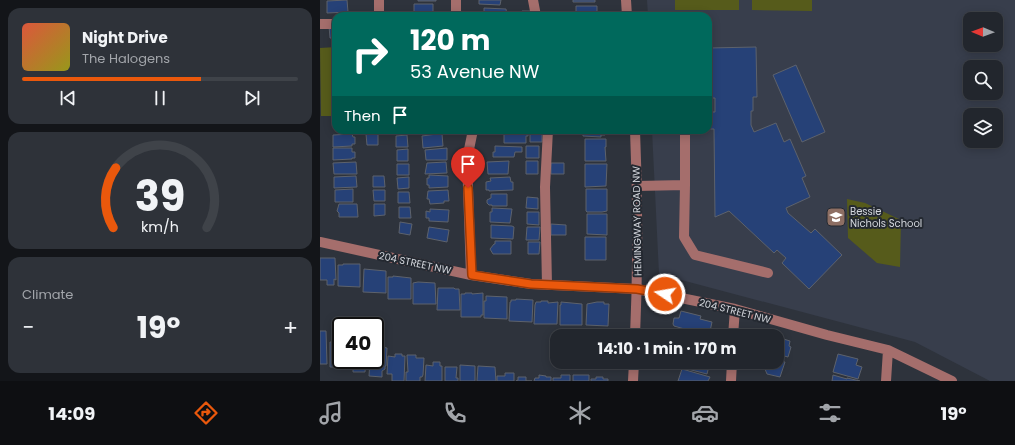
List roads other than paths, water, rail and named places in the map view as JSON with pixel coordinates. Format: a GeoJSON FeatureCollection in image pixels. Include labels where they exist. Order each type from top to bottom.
{"type":"FeatureCollection","features":[{"type":"Feature","properties":{"kind":"street"},"geometry":{"type":"LineString","coordinates":[[379,0],[379,12]]}},
{"type":"Feature","properties":{"kind":"street"},"geometry":{"type":"LineString","coordinates":[[456,0],[456,12]]}},
{"type":"Feature","properties":{"kind":"street"},"geometry":{"type":"LineString","coordinates":[[533,0],[535,12]]}},
{"type":"Feature","properties":{"kind":"street"},"geometry":{"type":"LineString","coordinates":[[626,0],[627,12]]}},
{"type":"Feature","properties":{"kind":"street"},"geometry":{"type":"LineString","coordinates":[[320,24],[332,24]]}},
{"type":"Feature","properties":{"kind":"street"},"geometry":{"type":"LineString","coordinates":[[472,134],[467,159],[472,275]]}},
{"type":"Feature","properties":{"kind":"street"},"geometry":{"type":"LineString","coordinates":[[547,284],[546,187],[548,134]]}},
{"type":"Feature","properties":{"kind":"street","name":"HEMINGWAY ROAD NW"},"geometry":{"type":"LineString","coordinates":[[635,134],[637,186],[636,329]]}},
{"type":"Feature","properties":{"kind":"street"},"geometry":{"type":"LineString","coordinates":[[685,134],[684,237],[695,255],[768,273]]}},
{"type":"Feature","properties":{"kind":"street"},"geometry":{"type":"LineString","coordinates":[[637,186],[685,185]]}},
{"type":"Feature","properties":{"kind":"street","name":"204 STREET NW"},"geometry":{"type":"LineString","coordinates":[[320,242],[472,275],[531,284],[637,289],[735,309],[826,335],[888,350],[952,381]]}},
{"type":"Feature","properties":{"kind":"street"},"geometry":{"type":"LineString","coordinates":[[734,329],[735,309]]}},
{"type":"Feature","properties":{"kind":"street"},"geometry":{"type":"LineString","coordinates":[[886,381],[888,350]]}},
{"type":"Feature","properties":{"kind":"street"},"geometry":{"type":"LineString","coordinates":[[633,381],[634,369]]}},
{"type":"Feature","properties":{"kind":"street"},"geometry":{"type":"LineString","coordinates":[[731,381],[732,369]]}},
{"type":"Feature","properties":{"kind":"place","name":"Bessie Nichols School"},"geometry":{"type":"Point","coordinates":[836,217]}}]}
